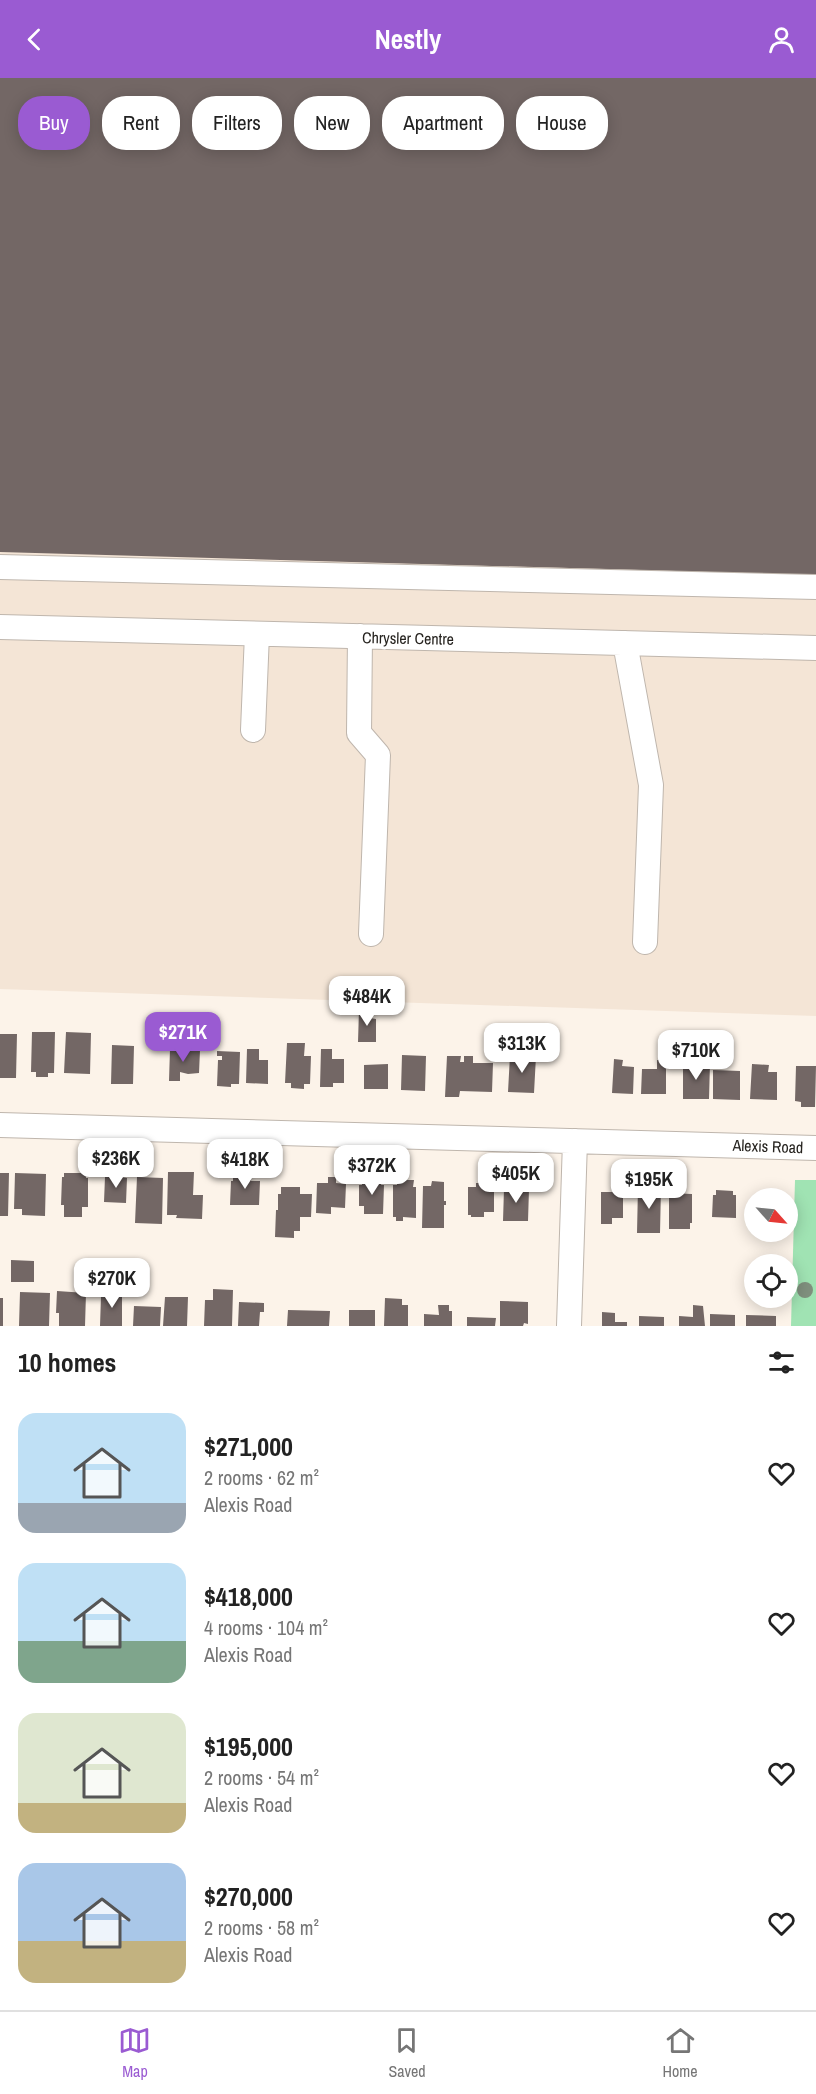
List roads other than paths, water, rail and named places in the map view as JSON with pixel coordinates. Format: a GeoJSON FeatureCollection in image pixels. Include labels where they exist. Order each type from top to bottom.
{"type":"FeatureCollection","features":[{"type":"Feature","properties":{"kind":"street"},"geometry":{"type":"LineString","coordinates":[[0,567],[816,587]]}},
{"type":"Feature","properties":{"kind":"street","name":"Chrysler Centre"},"geometry":{"type":"LineString","coordinates":[[0,627],[816,648]]}},
{"type":"Feature","properties":{"kind":"street"},"geometry":{"type":"LineString","coordinates":[[252,730],[257,634]]}},
{"type":"Feature","properties":{"kind":"street"},"geometry":{"type":"LineString","coordinates":[[360,636],[359,733],[378,755],[371,934]]}},
{"type":"Feature","properties":{"kind":"street"},"geometry":{"type":"LineString","coordinates":[[625,643],[651,785],[645,942]]}},
{"type":"Feature","properties":{"kind":"street","name":"Alexis Road"},"geometry":{"type":"LineString","coordinates":[[0,1125],[816,1148]]}},
{"type":"Feature","properties":{"kind":"street"},"geometry":{"type":"LineString","coordinates":[[569,1326],[575,1141]]}}]}
